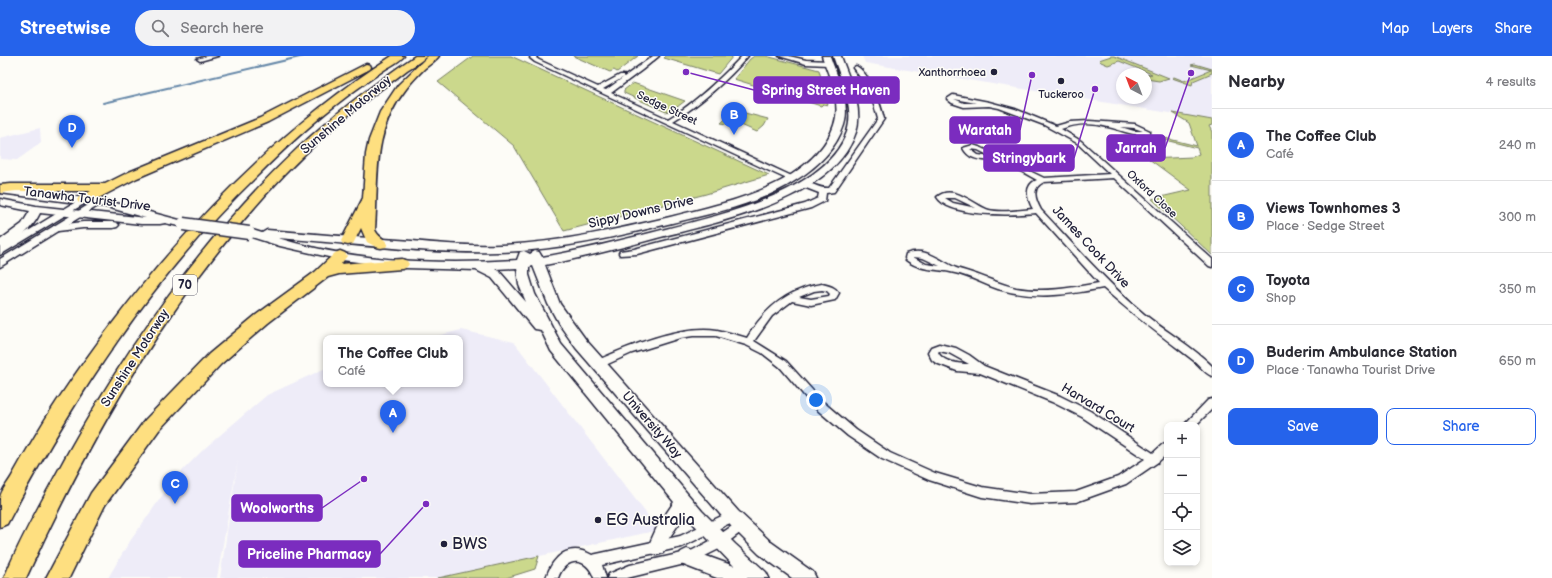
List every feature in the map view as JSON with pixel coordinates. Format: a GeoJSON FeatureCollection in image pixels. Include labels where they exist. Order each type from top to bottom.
{"type":"FeatureCollection","features":[{"type":"Feature","properties":{"kind":"highway"},"geometry":{"type":"LineString","coordinates":[[83,207],[106,188],[264,120],[387,56]]}},
{"type":"Feature","properties":{"kind":"highway","name":"Sunshine Motorway"},"geometry":{"type":"LineString","coordinates":[[0,517],[37,450],[69,397],[145,293],[192,237],[264,162],[296,133],[355,86],[399,56]]}},
{"type":"Feature","properties":{"kind":"highway","name":"Sunshine Motorway"},"geometry":{"type":"LineString","coordinates":[[15,578],[55,493],[112,391],[168,307],[202,262],[265,188],[315,138],[372,90],[420,56]]}},
{"type":"Feature","properties":{"kind":"highway"},"geometry":{"type":"LineString","coordinates":[[381,244],[372,239],[369,234],[372,154],[383,116],[403,86],[434,56]]}},
{"type":"Feature","properties":{"kind":"highway"},"geometry":{"type":"LineString","coordinates":[[0,189],[15,186],[41,188],[73,186],[106,188]]}},
{"type":"Feature","properties":{"kind":"highway"},"geometry":{"type":"LineString","coordinates":[[348,241],[370,196]]}},
{"type":"Feature","properties":{"kind":"highway"},"geometry":{"type":"LineString","coordinates":[[56,578],[98,499],[152,425],[174,400],[220,354],[262,319],[324,273],[340,256]]}},
{"type":"Feature","properties":{"kind":"highway"},"geometry":{"type":"LineString","coordinates":[[324,273],[339,269],[402,264]]}},
{"type":"Feature","properties":{"kind":"highway"},"geometry":{"type":"LineString","coordinates":[[0,500],[37,450]]}},
{"type":"Feature","properties":{"kind":"main road","name":"Sippy Downs Drive"},"geometry":{"type":"LineString","coordinates":[[340,256],[402,264],[465,266],[522,264],[595,251],[725,217],[762,205],[804,184],[826,168],[838,156],[846,143],[852,127],[854,102],[838,56]]}},
{"type":"Feature","properties":{"kind":"main road","name":"Sippy Downs Drive"},"geometry":{"type":"LineString","coordinates":[[348,241],[473,249],[527,248],[608,236],[705,211],[765,192],[792,178],[816,161],[835,135],[839,125],[841,102],[827,60]]}},
{"type":"Feature","properties":{"kind":"main road"},"geometry":{"type":"LineString","coordinates":[[792,178],[804,184]]}},
{"type":"Feature","properties":{"kind":"main road","name":"Tanawha Tourist Drive"},"geometry":{"type":"LineString","coordinates":[[0,189],[140,221],[171,221]]}},
{"type":"Feature","properties":{"kind":"main road","name":"Tanawha Tourist Drive"},"geometry":{"type":"LineString","coordinates":[[0,202],[36,209],[66,212],[98,202],[145,212],[183,224],[249,233],[348,241]]}},
{"type":"Feature","properties":{"kind":"main road"},"geometry":{"type":"LineString","coordinates":[[0,245],[25,228],[32,219],[36,209]]}},
{"type":"Feature","properties":{"kind":"main road"},"geometry":{"type":"LineString","coordinates":[[58,228],[83,225],[122,225],[140,221]]}},
{"type":"Feature","properties":{"kind":"main road","name":"Tanawha Tourist Drive"},"geometry":{"type":"LineString","coordinates":[[249,233],[287,245],[340,256]]}},
{"type":"Feature","properties":{"kind":"main road"},"geometry":{"type":"LineString","coordinates":[[340,256],[348,241]]}},
{"type":"Feature","properties":{"kind":"main road","name":"University Way"},"geometry":{"type":"LineString","coordinates":[[757,576],[714,535],[683,501],[555,346],[531,299],[524,278],[522,264],[527,248],[533,253],[538,262],[546,286],[558,312],[573,333],[599,364],[736,521],[765,548],[807,578]]}},
{"type":"Feature","properties":{"kind":"main road"},"geometry":{"type":"LineString","coordinates":[[465,266],[486,269],[494,274],[555,346]]}},
{"type":"Feature","properties":{"kind":"main road"},"geometry":{"type":"LineString","coordinates":[[578,374],[599,364]]}},
{"type":"Feature","properties":{"kind":"main road"},"geometry":{"type":"LineString","coordinates":[[657,547],[663,532],[679,510],[683,501]]}},
{"type":"Feature","properties":{"kind":"main road"},"geometry":{"type":"LineString","coordinates":[[687,558],[732,575],[757,576]]}},
{"type":"Feature","properties":{"kind":"street"},"geometry":{"type":"LineString","coordinates":[[200,59],[215,56]]}},
{"type":"Feature","properties":{"kind":"street"},"geometry":{"type":"LineString","coordinates":[[598,89],[618,78],[648,56]]}},
{"type":"Feature","properties":{"kind":"street"},"geometry":{"type":"LineString","coordinates":[[606,92],[640,69],[656,56]]}},
{"type":"Feature","properties":{"kind":"street"},"geometry":{"type":"LineString","coordinates":[[782,56],[811,63],[827,60]]}},
{"type":"Feature","properties":{"kind":"street","name":"Sedge Street"},"geometry":{"type":"LineString","coordinates":[[533,57],[598,89],[792,178]]}},
{"type":"Feature","properties":{"kind":"street"},"geometry":{"type":"LineString","coordinates":[[668,121],[680,114],[725,77],[742,57]]}},
{"type":"Feature","properties":{"kind":"street"},"geometry":{"type":"LineString","coordinates":[[804,184],[823,191],[831,189],[881,119],[879,109],[863,75],[856,68]]}},
{"type":"Feature","properties":{"kind":"street","name":"Oxford Close"},"geometry":{"type":"LineString","coordinates":[[989,104],[966,104],[954,102],[950,99],[953,97],[961,98],[989,104],[1027,115],[1057,128],[1079,142],[1212,264]]}},
{"type":"Feature","properties":{"kind":"street"},"geometry":{"type":"LineString","coordinates":[[1057,128],[1073,122],[1083,122],[1129,126],[1144,129],[1148,132],[1145,134],[1136,133],[1109,125]]}},
{"type":"Feature","properties":{"kind":"street"},"geometry":{"type":"LineString","coordinates":[[1001,160],[1043,180],[1117,176]]}},
{"type":"Feature","properties":{"kind":"street","name":"James Cook Drive"},"geometry":{"type":"LineString","coordinates":[[1043,180],[1036,183],[1031,191],[1032,200],[1038,211],[1105,285],[1142,317],[1199,359],[1212,372]]}},
{"type":"Feature","properties":{"kind":"street"},"geometry":{"type":"LineString","coordinates":[[623,253],[634,252],[808,206],[821,200],[823,197],[823,191]]}},
{"type":"Feature","properties":{"kind":"street"},"geometry":{"type":"LineString","coordinates":[[986,211],[960,198],[949,195],[941,197],[951,204],[975,210],[986,211],[1001,212],[1038,211]]}},
{"type":"Feature","properties":{"kind":"street"},"geometry":{"type":"LineString","coordinates":[[0,264],[58,228],[83,207]]}},
{"type":"Feature","properties":{"kind":"street"},"geometry":{"type":"LineString","coordinates":[[0,252],[66,212]]}},
{"type":"Feature","properties":{"kind":"street"},"geometry":{"type":"LineString","coordinates":[[950,269],[1002,287],[1041,295],[1058,294],[1105,285]]}},
{"type":"Feature","properties":{"kind":"street"},"geometry":{"type":"LineString","coordinates":[[749,342],[759,324],[774,309],[791,297]]}},
{"type":"Feature","properties":{"kind":"street"},"geometry":{"type":"LineString","coordinates":[[599,364],[629,350],[680,335],[693,333],[716,333],[749,342],[765,351],[782,364],[818,404],[852,433],[886,456],[933,477],[982,492],[1030,499],[1076,497],[1122,481],[1154,459],[1164,449]]}},
{"type":"Feature","properties":{"kind":"street","name":"Harvard Court"},"geometry":{"type":"LineString","coordinates":[[981,369],[1073,406],[1154,459]]}},
{"type":"Feature","properties":{"kind":"street"},"geometry":{"type":"LineString","coordinates":[[1192,422],[1212,403]]}},
{"type":"Feature","properties":{"kind":"street"},"geometry":{"type":"LineString","coordinates":[[613,578],[628,572],[687,558],[714,535],[736,521]]}},
{"type":"Feature","properties":{"kind":"street"},"geometry":{"type":"LineString","coordinates":[[592,561],[714,535],[736,521]]}},
{"type":"Feature","properties":{"kind":"street"},"geometry":{"type":"LineString","coordinates":[[550,576],[559,564],[570,557],[583,556],[592,561],[599,571],[600,578]]}},
{"type":"Feature","properties":{"kind":"shaded area"},"geometry":{"type":"Polygon","coordinates":[[[862,56],[1212,56],[1212,120],[865,63],[862,56]]]}},
{"type":"Feature","properties":{"kind":"shaded area"},"geometry":{"type":"Polygon","coordinates":[[[40,128],[41,143],[17,160],[0,159],[0,138],[40,128]]]}},
{"type":"Feature","properties":{"kind":"shaded area"},"geometry":{"type":"Polygon","coordinates":[[[461,330],[514,342],[659,530],[438,578],[220,578],[238,460],[217,578],[108,578],[128,544],[174,479],[205,448],[267,395],[323,369],[323,387],[463,387],[463,335],[441,335],[461,330]]]}},
{"type":"Feature","properties":{"kind":"green space"},"geometry":{"type":"Polygon","coordinates":[[[473,56],[511,56],[769,175],[706,194],[564,231],[514,146],[438,82],[473,56]]]}},
{"type":"Feature","properties":{"kind":"green space"},"geometry":{"type":"Polygon","coordinates":[[[573,56],[638,56],[617,72],[614,70],[610,72],[573,56]]]}},
{"type":"Feature","properties":{"kind":"green space"},"geometry":{"type":"Polygon","coordinates":[[[666,56],[733,56],[718,74],[664,58],[666,56]]]}},
{"type":"Feature","properties":{"kind":"green space"},"geometry":{"type":"Polygon","coordinates":[[[754,56],[766,56],[819,70],[828,105],[823,104],[821,106],[734,79],[754,56]]]}},
{"type":"Feature","properties":{"kind":"green space"},"geometry":{"type":"Polygon","coordinates":[[[1114,56],[1144,68],[1137,68],[1119,61],[1108,65],[1099,60],[1114,56]]]}},
{"type":"Feature","properties":{"kind":"green space"},"geometry":{"type":"Polygon","coordinates":[[[1195,64],[1212,69],[1212,73],[1193,81],[1192,85],[1172,78],[1174,77],[1184,81],[1211,70],[1191,65],[1195,64]]]}},
{"type":"Feature","properties":{"kind":"green space"},"geometry":{"type":"Polygon","coordinates":[[[1152,71],[1169,78],[1159,81],[1152,80],[1152,71]]]}},
{"type":"Feature","properties":{"kind":"green space"},"geometry":{"type":"Polygon","coordinates":[[[633,83],[685,101],[673,110],[666,112],[624,93],[624,90],[633,83]]]}},
{"type":"Feature","properties":{"kind":"green space"},"geometry":{"type":"Polygon","coordinates":[[[741,112],[768,119],[764,126],[757,132],[732,121],[727,124],[721,123],[732,113],[741,112]]]}},
{"type":"Feature","properties":{"kind":"green space"},"geometry":{"type":"Polygon","coordinates":[[[1173,113],[1212,120],[1212,125],[1209,126],[1212,132],[1212,255],[1152,199],[1191,190],[1149,159],[1192,157],[1199,154],[1197,148],[1157,138],[1157,136],[1197,146],[1189,123],[1173,113]]]}},
{"type":"Feature","properties":{"kind":"green space"},"geometry":{"type":"Polygon","coordinates":[[[539,556],[535,569],[506,578],[438,578],[539,556]]]}},
{"type":"Feature","properties":{"kind":"waterway"},"geometry":{"type":"LineString","coordinates":[[103,103],[304,56]]}},
{"type":"Feature","properties":{"kind":"place","name":"Spring Street Haven"},"geometry":{"type":"Point","coordinates":[686,72]}},
{"type":"Feature","properties":{"kind":"place","name":"Xanthorrhoea"},"geometry":{"type":"Point","coordinates":[994,72]}},
{"type":"Feature","properties":{"kind":"place","name":"Jarrah"},"geometry":{"type":"Point","coordinates":[1191,73]}},
{"type":"Feature","properties":{"kind":"place","name":"Waratah"},"geometry":{"type":"Point","coordinates":[1032,75]}},
{"type":"Feature","properties":{"kind":"place","name":"Tuckeroo"},"geometry":{"type":"Point","coordinates":[1061,81]}},
{"type":"Feature","properties":{"kind":"place","name":"Stringybark"},"geometry":{"type":"Point","coordinates":[1095,89]}},
{"type":"Feature","properties":{"kind":"place","name":"Views Townhomes 3"},"geometry":{"type":"Point","coordinates":[734,135]}},
{"type":"Feature","properties":{"kind":"place","name":"Buderim Ambulance Station"},"geometry":{"type":"Point","coordinates":[72,148]}},
{"type":"Feature","properties":{"kind":"place","name":"The Coffee Club"},"geometry":{"type":"Point","coordinates":[393,433]}},
{"type":"Feature","properties":{"kind":"place","name":"Woolworths"},"geometry":{"type":"Point","coordinates":[364,479]}},
{"type":"Feature","properties":{"kind":"place","name":"Toyota"},"geometry":{"type":"Point","coordinates":[175,504]}},
{"type":"Feature","properties":{"kind":"place","name":"Priceline Pharmacy"},"geometry":{"type":"Point","coordinates":[426,504]}},
{"type":"Feature","properties":{"kind":"place","name":"EG Australia"},"geometry":{"type":"Point","coordinates":[598,520]}},
{"type":"Feature","properties":{"kind":"place","name":"BWS"},"geometry":{"type":"Point","coordinates":[444,544]}}]}
